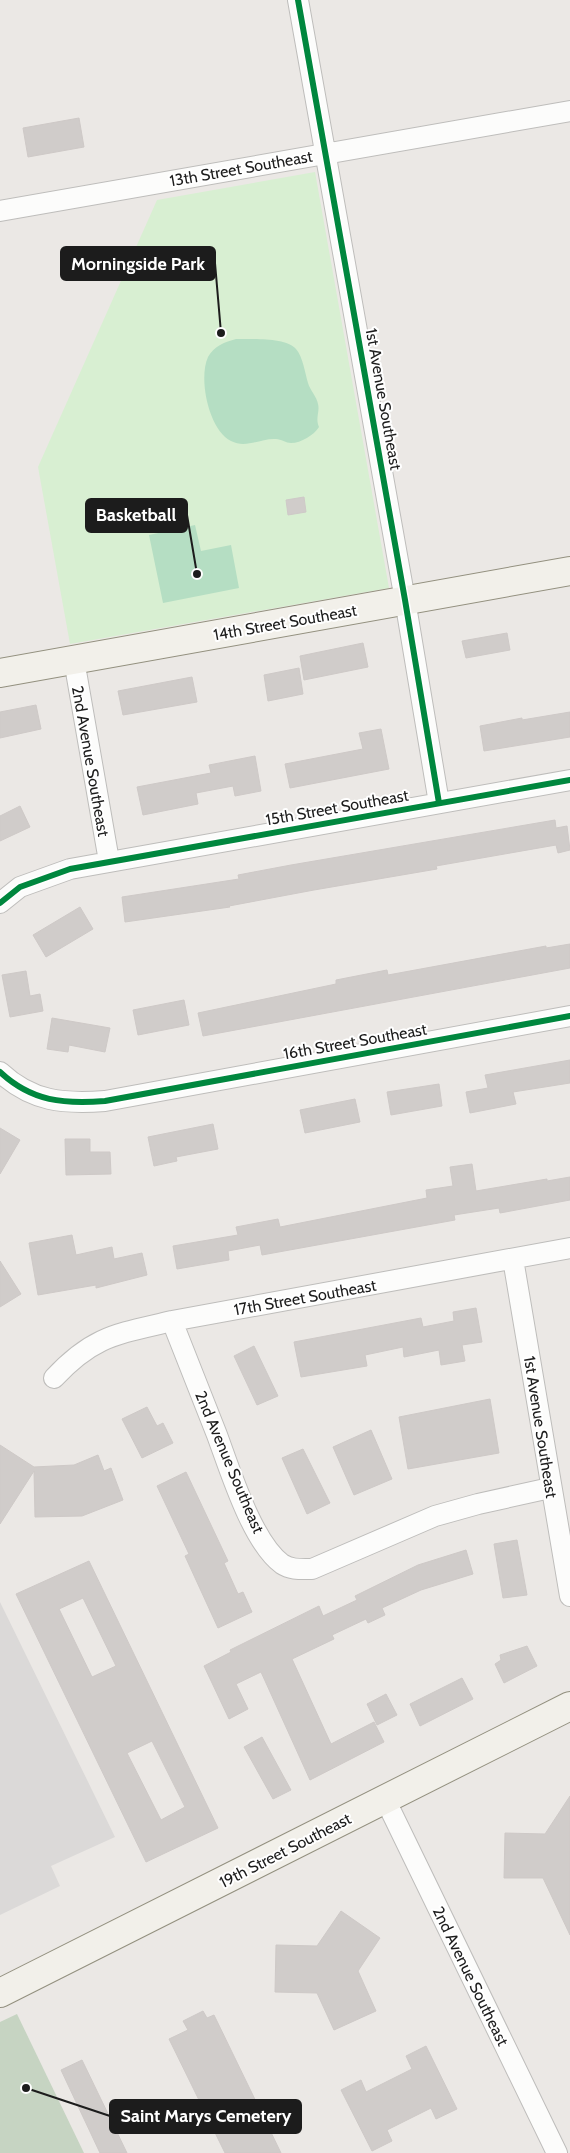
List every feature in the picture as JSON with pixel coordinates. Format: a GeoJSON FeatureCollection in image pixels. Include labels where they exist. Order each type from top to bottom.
{"type":"FeatureCollection","features":[{"type":"Feature","properties":{"kind":"main road","name":"14th Street Southeast"},"geometry":{"type":"LineString","coordinates":[[0,673],[570,571]]}},
{"type":"Feature","properties":{"kind":"main road","name":"19th Street Southeast"},"geometry":{"type":"LineString","coordinates":[[0,1993],[570,1706]]}},
{"type":"Feature","properties":{"kind":"street","name":"1st Avenue Southeast"},"geometry":{"type":"LineString","coordinates":[[298,0],[327,153],[439,803]]}},
{"type":"Feature","properties":{"kind":"street","name":"13th Street Southeast"},"geometry":{"type":"LineString","coordinates":[[0,211],[570,111]]}},
{"type":"Feature","properties":{"kind":"street","name":"2nd Avenue Southeast"},"geometry":{"type":"LineString","coordinates":[[74,660],[109,861]]}},
{"type":"Feature","properties":{"kind":"street","name":"15th Street Southeast"},"geometry":{"type":"LineString","coordinates":[[0,903],[20,888],[41,878],[70,869],[570,780]]}},
{"type":"Feature","properties":{"kind":"street","name":"16th Street Southeast"},"geometry":{"type":"LineString","coordinates":[[0,1072],[28,1092],[50,1100],[75,1103],[145,1093],[570,1016]]}},
{"type":"Feature","properties":{"kind":"street","name":"17th Street Southeast"},"geometry":{"type":"LineString","coordinates":[[54,1378],[70,1360],[92,1344],[108,1337],[172,1321],[570,1248]]}},
{"type":"Feature","properties":{"kind":"street","name":"1st Avenue Southeast"},"geometry":{"type":"LineString","coordinates":[[513,1259],[550,1488],[570,1596]]}},
{"type":"Feature","properties":{"kind":"street","name":"2nd Avenue Southeast"},"geometry":{"type":"LineString","coordinates":[[172,1321],[239,1492],[257,1532],[272,1555],[283,1565],[294,1569],[312,1569],[435,1516],[550,1488]]}},
{"type":"Feature","properties":{"kind":"street","name":"2nd Avenue Southeast"},"geometry":{"type":"LineString","coordinates":[[385,1800],[558,2153]]}},
{"type":"Feature","properties":{"kind":"green space"},"geometry":{"type":"Polygon","coordinates":[[[315,172],[389,588],[70,644],[38,467],[157,200],[315,172]]]}},
{"type":"Feature","properties":{"kind":"green space"},"geometry":{"type":"Polygon","coordinates":[[[236,339],[285,342],[296,349],[302,361],[309,386],[318,404],[317,421],[319,427],[311,436],[295,443],[270,439],[242,444],[231,441],[223,435],[211,415],[205,390],[205,366],[213,350],[224,343],[236,339]]]}},
{"type":"Feature","properties":{"kind":"green space"},"geometry":{"type":"Polygon","coordinates":[[[195,525],[201,551],[231,545],[239,588],[163,603],[149,535],[195,525]]]}},
{"type":"Feature","properties":{"kind":"green space"},"geometry":{"type":"Polygon","coordinates":[[[17,2014],[84,2153],[0,2153],[0,2022],[17,2014]]]}},
{"type":"Feature","properties":{"kind":"shaded area"},"geometry":{"type":"Polygon","coordinates":[[[0,1602],[115,1837],[51,1866],[60,1886],[0,1915],[0,1602]]]}},
{"type":"Feature","properties":{"kind":"building"},"geometry":{"type":"Polygon","coordinates":[[[79,118],[84,147],[28,157],[23,128],[79,118]]]}},
{"type":"Feature","properties":{"kind":"building"},"geometry":{"type":"Polygon","coordinates":[[[304,497],[306,512],[288,515],[286,500],[304,497]]]}},
{"type":"Feature","properties":{"kind":"building"},"geometry":{"type":"Polygon","coordinates":[[[507,633],[510,650],[466,658],[462,641],[507,633]]]}},
{"type":"Feature","properties":{"kind":"building"},"geometry":{"type":"Polygon","coordinates":[[[363,643],[368,667],[304,680],[300,656],[363,643]]]}},
{"type":"Feature","properties":{"kind":"building"},"geometry":{"type":"Polygon","coordinates":[[[299,668],[303,694],[268,701],[264,675],[299,668]]]}},
{"type":"Feature","properties":{"kind":"building"},"geometry":{"type":"Polygon","coordinates":[[[192,677],[197,702],[123,715],[118,691],[192,677]]]}},
{"type":"Feature","properties":{"kind":"building"},"geometry":{"type":"Polygon","coordinates":[[[36,705],[41,729],[0,738],[0,712],[36,705]]]}},
{"type":"Feature","properties":{"kind":"building"},"geometry":{"type":"Polygon","coordinates":[[[570,712],[570,737],[484,751],[480,726],[570,712]]]}},
{"type":"Feature","properties":{"kind":"building"},"geometry":{"type":"Polygon","coordinates":[[[381,729],[389,769],[290,788],[285,764],[363,749],[359,733],[381,729]]]}},
{"type":"Feature","properties":{"kind":"building"},"geometry":{"type":"Polygon","coordinates":[[[255,756],[261,791],[235,796],[233,786],[196,793],[198,804],[143,815],[137,787],[211,773],[209,765],[255,756]]]}},
{"type":"Feature","properties":{"kind":"building"},"geometry":{"type":"Polygon","coordinates":[[[20,806],[30,827],[0,841],[0,816],[20,806]]]}},
{"type":"Feature","properties":{"kind":"building"},"geometry":{"type":"Polygon","coordinates":[[[555,820],[556,828],[567,826],[570,850],[558,853],[556,845],[436,866],[437,869],[314,890],[230,907],[125,922],[122,897],[239,879],[238,875],[291,865],[555,820]]]}},
{"type":"Feature","properties":{"kind":"building"},"geometry":{"type":"Polygon","coordinates":[[[80,907],[93,929],[46,957],[33,935],[80,907]]]}},
{"type":"Feature","properties":{"kind":"building"},"geometry":{"type":"Polygon","coordinates":[[[570,944],[570,968],[203,1036],[198,1013],[336,984],[336,980],[387,970],[388,975],[546,946],[546,948],[570,944]]]}},
{"type":"Feature","properties":{"kind":"building"},"geometry":{"type":"Polygon","coordinates":[[[26,971],[30,996],[40,994],[43,1011],[10,1017],[2,975],[26,971]]]}},
{"type":"Feature","properties":{"kind":"building"},"geometry":{"type":"Polygon","coordinates":[[[184,1000],[189,1025],[138,1035],[133,1010],[184,1000]]]}},
{"type":"Feature","properties":{"kind":"building"},"geometry":{"type":"Polygon","coordinates":[[[52,1018],[110,1028],[105,1052],[69,1045],[68,1052],[47,1049],[52,1018]]]}},
{"type":"Feature","properties":{"kind":"building"},"geometry":{"type":"Polygon","coordinates":[[[570,1060],[570,1083],[513,1092],[516,1104],[470,1113],[466,1092],[488,1088],[485,1075],[570,1060]]]}},
{"type":"Feature","properties":{"kind":"building"},"geometry":{"type":"Polygon","coordinates":[[[439,1084],[442,1106],[391,1115],[387,1092],[439,1084]]]}},
{"type":"Feature","properties":{"kind":"building"},"geometry":{"type":"Polygon","coordinates":[[[355,1099],[360,1122],[305,1133],[300,1110],[355,1099]]]}},
{"type":"Feature","properties":{"kind":"building"},"geometry":{"type":"Polygon","coordinates":[[[213,1124],[218,1149],[176,1157],[177,1161],[154,1166],[148,1137],[213,1124]]]}},
{"type":"Feature","properties":{"kind":"building"},"geometry":{"type":"Polygon","coordinates":[[[0,1128],[20,1140],[0,1174],[0,1128]]]}},
{"type":"Feature","properties":{"kind":"building"},"geometry":{"type":"Polygon","coordinates":[[[65,1139],[90,1139],[90,1152],[110,1152],[111,1174],[66,1175],[65,1139]]]}},
{"type":"Feature","properties":{"kind":"building"},"geometry":{"type":"Polygon","coordinates":[[[472,1164],[476,1191],[570,1177],[570,1200],[500,1213],[499,1208],[454,1215],[455,1220],[262,1255],[260,1245],[228,1251],[229,1260],[177,1269],[173,1246],[238,1235],[236,1227],[278,1219],[280,1227],[427,1198],[426,1190],[453,1186],[450,1167],[472,1164]]]}},
{"type":"Feature","properties":{"kind":"building"},"geometry":{"type":"Polygon","coordinates":[[[72,1235],[76,1255],[112,1247],[114,1259],[142,1253],[147,1275],[96,1288],[96,1285],[38,1295],[29,1243],[72,1235]]]}},
{"type":"Feature","properties":{"kind":"building"},"geometry":{"type":"Polygon","coordinates":[[[0,1261],[21,1294],[0,1307],[0,1261]]]}},
{"type":"Feature","properties":{"kind":"building"},"geometry":{"type":"Polygon","coordinates":[[[476,1308],[482,1342],[462,1345],[465,1361],[441,1365],[439,1350],[404,1357],[403,1347],[365,1355],[367,1366],[301,1377],[294,1342],[421,1318],[423,1327],[454,1321],[453,1312],[476,1308]]]}},
{"type":"Feature","properties":{"kind":"building"},"geometry":{"type":"Polygon","coordinates":[[[254,1346],[278,1396],[257,1405],[234,1356],[254,1346]]]}},
{"type":"Feature","properties":{"kind":"building"},"geometry":{"type":"Polygon","coordinates":[[[490,1399],[499,1453],[408,1469],[399,1417],[490,1399]]]}},
{"type":"Feature","properties":{"kind":"building"},"geometry":{"type":"Polygon","coordinates":[[[147,1407],[157,1426],[163,1423],[173,1443],[142,1458],[122,1419],[147,1407]]]}},
{"type":"Feature","properties":{"kind":"building"},"geometry":{"type":"Polygon","coordinates":[[[371,1430],[392,1479],[354,1495],[333,1447],[371,1430]]]}},
{"type":"Feature","properties":{"kind":"building"},"geometry":{"type":"Polygon","coordinates":[[[0,1445],[34,1467],[74,1465],[98,1455],[104,1471],[111,1468],[123,1500],[82,1516],[35,1517],[34,1471],[0,1524],[0,1445]]]}},
{"type":"Feature","properties":{"kind":"building"},"geometry":{"type":"Polygon","coordinates":[[[303,1449],[330,1503],[307,1514],[282,1458],[303,1449]]]}},
{"type":"Feature","properties":{"kind":"building"},"geometry":{"type":"Polygon","coordinates":[[[186,1472],[228,1561],[224,1563],[238,1594],[243,1592],[252,1612],[218,1628],[185,1556],[189,1554],[157,1486],[186,1472]]]}},
{"type":"Feature","properties":{"kind":"building"},"geometry":{"type":"Polygon","coordinates":[[[517,1540],[527,1595],[503,1598],[494,1544],[517,1540]]]}},
{"type":"Feature","properties":{"kind":"building"},"geometry":{"type":"Polygon","coordinates":[[[466,1550],[473,1574],[421,1590],[382,1608],[385,1615],[368,1623],[366,1619],[332,1635],[334,1639],[292,1659],[331,1744],[374,1722],[384,1742],[310,1780],[261,1672],[236,1684],[248,1709],[229,1719],[204,1666],[231,1652],[230,1650],[319,1606],[323,1616],[357,1600],[355,1596],[418,1565],[466,1550]]]}},
{"type":"Feature","properties":{"kind":"building"},"geometry":{"type":"Polygon","coordinates":[[[89,1561],[218,1828],[146,1862],[16,1594],[89,1561]],[[83,1598],[59,1609],[92,1677],[116,1666],[83,1598]],[[152,1741],[127,1753],[161,1820],[185,1807],[152,1741]]]}},
{"type":"Feature","properties":{"kind":"building"},"geometry":{"type":"Polygon","coordinates":[[[527,1646],[537,1666],[504,1683],[495,1664],[501,1660],[500,1655],[527,1646]]]}},
{"type":"Feature","properties":{"kind":"building"},"geometry":{"type":"Polygon","coordinates":[[[462,1678],[473,1699],[420,1726],[410,1704],[462,1678]]]}},
{"type":"Feature","properties":{"kind":"building"},"geometry":{"type":"Polygon","coordinates":[[[386,1694],[397,1715],[377,1725],[367,1704],[386,1694]]]}},
{"type":"Feature","properties":{"kind":"building"},"geometry":{"type":"Polygon","coordinates":[[[262,1737],[291,1790],[273,1799],[244,1747],[262,1737]]]}},
{"type":"Feature","properties":{"kind":"building"},"geometry":{"type":"Polygon","coordinates":[[[570,1796],[570,1935],[543,1878],[504,1878],[505,1833],[545,1834],[570,1796]]]}},
{"type":"Feature","properties":{"kind":"building"},"geometry":{"type":"Polygon","coordinates":[[[341,1911],[380,1938],[358,1971],[376,2011],[334,2030],[317,1993],[275,1992],[276,1945],[317,1946],[341,1911]]]}},
{"type":"Feature","properties":{"kind":"building"},"geometry":{"type":"Polygon","coordinates":[[[203,2011],[207,2018],[214,2015],[281,2153],[225,2153],[169,2039],[188,2030],[183,2021],[203,2011]]]}},
{"type":"Feature","properties":{"kind":"building"},"geometry":{"type":"Polygon","coordinates":[[[426,2046],[457,2109],[436,2119],[431,2108],[387,2130],[392,2141],[372,2151],[341,2090],[361,2080],[366,2092],[412,2069],[406,2056],[426,2046]]]}},
{"type":"Feature","properties":{"kind":"building"},"geometry":{"type":"Polygon","coordinates":[[[82,2060],[127,2153],[100,2153],[61,2070],[82,2060]]]}},
{"type":"Feature","properties":{"kind":"cycle path"},"geometry":{"type":"LineString","coordinates":[[298,0],[405,600],[439,803]]}},
{"type":"Feature","properties":{"kind":"cycle path"},"geometry":{"type":"LineString","coordinates":[[0,903],[20,887],[70,869],[570,780]]}},
{"type":"Feature","properties":{"kind":"cycle path"},"geometry":{"type":"LineString","coordinates":[[0,1072],[24,1090],[49,1099],[76,1102],[105,1101],[570,1016]]}},
{"type":"Feature","properties":{"kind":"place","name":"Morningside Park"},"geometry":{"type":"Point","coordinates":[221,333]}},
{"type":"Feature","properties":{"kind":"place","name":"Basketball"},"geometry":{"type":"Point","coordinates":[197,574]}},
{"type":"Feature","properties":{"kind":"place","name":"Saint Marys Cemetery"},"geometry":{"type":"Point","coordinates":[26,2088]}}]}
